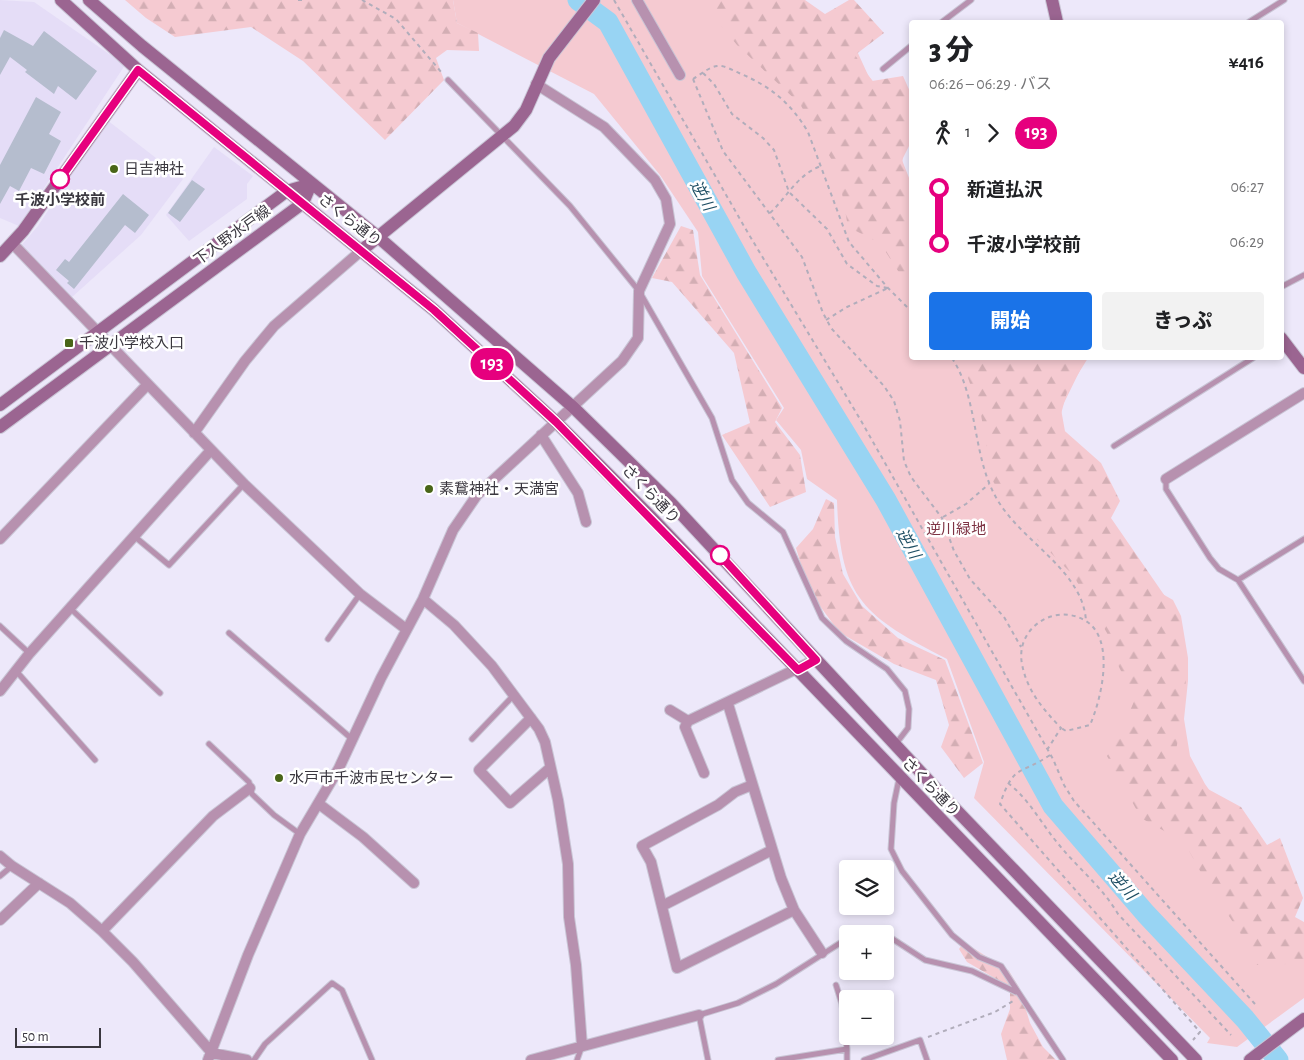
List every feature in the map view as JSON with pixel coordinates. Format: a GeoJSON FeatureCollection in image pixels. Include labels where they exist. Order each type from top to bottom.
{"type":"FeatureCollection","features":[{"type":"Feature","properties":{"kind":"street","name":"さくら通り"},"geometry":{"type":"LineString","coordinates":[[61,0],[138,70],[434,310],[556,422],[798,670],[1171,1060]]}},
{"type":"Feature","properties":{"kind":"street","name":"さくら通り"},"geometry":{"type":"LineString","coordinates":[[89,0],[142,46],[377,236],[572,407],[671,503],[895,745],[1196,1060]]}},
{"type":"Feature","properties":{"kind":"street"},"geometry":{"type":"LineString","coordinates":[[194,433],[245,361],[274,326],[377,236],[502,138],[526,110],[549,58],[575,22],[594,0]]}},
{"type":"Feature","properties":{"kind":"street"},"geometry":{"type":"LineString","coordinates":[[637,0],[680,75]]}},
{"type":"Feature","properties":{"kind":"street"},"geometry":{"type":"LineString","coordinates":[[1052,0],[1057,20]]}},
{"type":"Feature","properties":{"kind":"street"},"geometry":{"type":"LineString","coordinates":[[0,256],[13,244],[138,70]]}},
{"type":"Feature","properties":{"kind":"street"},"geometry":{"type":"LineString","coordinates":[[210,1056],[248,955],[300,834],[319,804],[352,740],[406,629],[423,599],[453,530],[464,510],[477,495],[622,361],[638,338],[639,291],[670,224],[666,199],[655,180],[604,128],[536,84]]}},
{"type":"Feature","properties":{"kind":"street"},"geometry":{"type":"LineString","coordinates":[[303,203],[311,184]]}},
{"type":"Feature","properties":{"kind":"street","name":"下入野水戸線"},"geometry":{"type":"LineString","coordinates":[[0,405],[287,191],[311,184]]}},
{"type":"Feature","properties":{"kind":"street","name":"下入野水戸線"},"geometry":{"type":"LineString","coordinates":[[0,427],[303,203]]}},
{"type":"Feature","properties":{"kind":"street"},"geometry":{"type":"LineString","coordinates":[[13,244],[244,484],[360,594],[406,629]]}},
{"type":"Feature","properties":{"kind":"street"},"geometry":{"type":"LineString","coordinates":[[1284,343],[1304,368]]}},
{"type":"Feature","properties":{"kind":"street"},"geometry":{"type":"LineString","coordinates":[[0,540],[147,385]]}},
{"type":"Feature","properties":{"kind":"street"},"geometry":{"type":"LineString","coordinates":[[1166,479],[1304,393]]}},
{"type":"Feature","properties":{"kind":"street"},"geometry":{"type":"LineString","coordinates":[[541,435],[578,493],[586,522]]}},
{"type":"Feature","properties":{"kind":"street"},"geometry":{"type":"LineString","coordinates":[[0,691],[17,672],[29,654],[210,450]]}},
{"type":"Feature","properties":{"kind":"street"},"geometry":{"type":"LineString","coordinates":[[423,599],[460,632],[492,666],[531,718],[545,742],[558,800],[568,864],[570,917],[576,965],[582,1046]]}},
{"type":"Feature","properties":{"kind":"street"},"geometry":{"type":"LineString","coordinates":[[704,773],[685,727],[688,721],[728,704],[816,660]]}},
{"type":"Feature","properties":{"kind":"street"},"geometry":{"type":"LineString","coordinates":[[728,704],[772,850],[794,910],[822,954]]}},
{"type":"Feature","properties":{"kind":"street"},"geometry":{"type":"LineString","coordinates":[[670,710],[688,721]]}},
{"type":"Feature","properties":{"kind":"street"},"geometry":{"type":"LineString","coordinates":[[531,718],[479,770],[510,803],[550,768]]}},
{"type":"Feature","properties":{"kind":"street"},"geometry":{"type":"LineString","coordinates":[[752,785],[735,792],[718,804],[642,846],[651,862],[677,968],[794,910]]}},
{"type":"Feature","properties":{"kind":"street"},"geometry":{"type":"LineString","coordinates":[[102,931],[213,816],[250,788]]}},
{"type":"Feature","properties":{"kind":"street"},"geometry":{"type":"LineString","coordinates":[[319,804],[363,837],[414,883]]}},
{"type":"Feature","properties":{"kind":"street"},"geometry":{"type":"LineString","coordinates":[[662,906],[772,850]]}},
{"type":"Feature","properties":{"kind":"street"},"geometry":{"type":"LineString","coordinates":[[0,856],[12,866],[70,903],[102,931],[133,962],[210,1056],[247,1060]]}},
{"type":"Feature","properties":{"kind":"street"},"geometry":{"type":"LineString","coordinates":[[0,920],[39,883]]}},
{"type":"Feature","properties":{"kind":"street"},"geometry":{"type":"LineString","coordinates":[[531,1060],[699,1015]]}},
{"type":"Feature","properties":{"kind":"street"},"geometry":{"type":"LineString","coordinates":[[1250,1060],[1304,1019]]}},
{"type":"Feature","properties":{"kind":"lane"},"geometry":{"type":"LineString","coordinates":[[945,20],[971,0]]}},
{"type":"Feature","properties":{"kind":"lane"},"geometry":{"type":"LineString","coordinates":[[1252,20],[1274,3],[1284,0]]}},
{"type":"Feature","properties":{"kind":"lane"},"geometry":{"type":"LineString","coordinates":[[882,69],[909,48]]}},
{"type":"Feature","properties":{"kind":"lane"},"geometry":{"type":"LineString","coordinates":[[448,80],[502,138],[570,206],[639,291],[712,418],[732,480],[748,503],[783,532],[822,618],[846,641],[886,669],[905,691],[909,709],[908,728],[895,745]]}},
{"type":"Feature","properties":{"kind":"lane"},"geometry":{"type":"LineString","coordinates":[[1284,285],[1304,275]]}},
{"type":"Feature","properties":{"kind":"lane"},"geometry":{"type":"LineString","coordinates":[[1114,446],[1250,360]]}},
{"type":"Feature","properties":{"kind":"lane"},"geometry":{"type":"LineString","coordinates":[[1166,479],[1166,489],[1210,558],[1219,569],[1238,580],[1304,681]]}},
{"type":"Feature","properties":{"kind":"lane"},"geometry":{"type":"LineString","coordinates":[[134,536],[169,565],[244,484]]}},
{"type":"Feature","properties":{"kind":"lane"},"geometry":{"type":"LineString","coordinates":[[1238,580],[1304,539]]}},
{"type":"Feature","properties":{"kind":"lane"},"geometry":{"type":"LineString","coordinates":[[328,639],[360,594]]}},
{"type":"Feature","properties":{"kind":"lane"},"geometry":{"type":"LineString","coordinates":[[71,608],[160,692]]}},
{"type":"Feature","properties":{"kind":"lane"},"geometry":{"type":"LineString","coordinates":[[0,626],[29,654]]}},
{"type":"Feature","properties":{"kind":"lane"},"geometry":{"type":"LineString","coordinates":[[229,633],[352,740]]}},
{"type":"Feature","properties":{"kind":"lane"},"geometry":{"type":"LineString","coordinates":[[17,672],[95,760]]}},
{"type":"Feature","properties":{"kind":"lane"},"geometry":{"type":"LineString","coordinates":[[472,738],[514,694]]}},
{"type":"Feature","properties":{"kind":"lane"},"geometry":{"type":"LineString","coordinates":[[209,744],[249,782],[252,794],[274,815],[300,834]]}},
{"type":"Feature","properties":{"kind":"lane"},"geometry":{"type":"LineString","coordinates":[[900,778],[894,803],[891,850],[902,871],[952,935],[979,956],[1001,966],[1018,995],[1063,1060]]}},
{"type":"Feature","properties":{"kind":"lane"},"geometry":{"type":"LineString","coordinates":[[0,876],[12,866]]}},
{"type":"Feature","properties":{"kind":"lane"},"geometry":{"type":"LineString","coordinates":[[894,940],[925,960],[972,971],[1018,995]]}},
{"type":"Feature","properties":{"kind":"lane"},"geometry":{"type":"LineString","coordinates":[[708,1060],[699,1015],[738,1003],[776,984],[839,944]]}},
{"type":"Feature","properties":{"kind":"lane"},"geometry":{"type":"LineString","coordinates":[[254,1060],[265,1044],[332,983],[342,990],[372,1060]]}},
{"type":"Feature","properties":{"kind":"lane"},"geometry":{"type":"LineString","coordinates":[[836,985],[842,1004],[847,1060]]}},
{"type":"Feature","properties":{"kind":"lane"},"geometry":{"type":"LineString","coordinates":[[864,1060],[920,1040],[927,1060]]}},
{"type":"Feature","properties":{"kind":"lane"},"geometry":{"type":"LineString","coordinates":[[577,1060],[582,1046]]}},
{"type":"Feature","properties":{"kind":"lane"},"geometry":{"type":"LineString","coordinates":[[778,1060],[847,1049]]}},
{"type":"Feature","properties":{"kind":"path"},"geometry":{"type":"LineString","coordinates":[[298,0],[304,0]]}},
{"type":"Feature","properties":{"kind":"path"},"geometry":{"type":"LineString","coordinates":[[362,0],[396,19],[448,80]]}},
{"type":"Feature","properties":{"kind":"path"},"geometry":{"type":"LineString","coordinates":[[614,0],[744,225],[865,428],[1050,755],[1064,785],[1081,811],[1255,1004]]}},
{"type":"Feature","properties":{"kind":"path"},"geometry":{"type":"LineString","coordinates":[[680,75],[686,80],[693,79],[716,66],[725,67],[758,81],[780,96],[804,126],[849,242],[888,288],[909,309]]}},
{"type":"Feature","properties":{"kind":"path"},"geometry":{"type":"LineString","coordinates":[[703,73],[714,84],[732,114],[763,138],[774,150],[789,192],[827,229],[847,264],[877,286],[888,288]]}},
{"type":"Feature","properties":{"kind":"path"},"geometry":{"type":"LineString","coordinates":[[693,79],[723,151],[802,257],[826,320],[831,328],[884,386],[894,401],[900,421],[904,461],[911,477],[942,518],[954,551],[970,579],[1004,618],[1021,647],[1022,663],[1028,686],[1041,707],[1066,731],[1090,724],[1104,676],[1102,649],[1092,626],[1086,621],[1069,614],[1052,615],[1036,624],[1021,647]]}},
{"type":"Feature","properties":{"kind":"path"},"geometry":{"type":"LineString","coordinates":[[770,213],[804,174],[821,166]]}},
{"type":"Feature","properties":{"kind":"path"},"geometry":{"type":"LineString","coordinates":[[826,320],[846,307],[888,288]]}},
{"type":"Feature","properties":{"kind":"path"},"geometry":{"type":"LineString","coordinates":[[953,360],[962,376],[981,460],[989,484],[1000,505],[1020,531],[1069,577],[1085,609],[1086,621]]}},
{"type":"Feature","properties":{"kind":"path"},"geometry":{"type":"LineString","coordinates":[[942,518],[966,504],[989,484]]}},
{"type":"Feature","properties":{"kind":"path"},"geometry":{"type":"LineString","coordinates":[[1047,750],[1062,728]]}},
{"type":"Feature","properties":{"kind":"path"},"geometry":{"type":"LineString","coordinates":[[1050,755],[1015,773],[1007,782],[1000,804],[1200,1032],[1184,1049]]}},
{"type":"Feature","properties":{"kind":"path"},"geometry":{"type":"LineString","coordinates":[[1007,782],[1021,794],[1060,846],[1112,902],[1118,914],[1231,1035]]}},
{"type":"Feature","properties":{"kind":"path"},"geometry":{"type":"LineString","coordinates":[[920,1040],[995,1012],[1018,995]]}},
{"type":"Feature","properties":{"kind":"shaded area"},"geometry":{"type":"Polygon","coordinates":[[[0,0],[34,2],[125,65],[19,226],[0,218],[0,0]]]}},
{"type":"Feature","properties":{"kind":"shaded area"},"geometry":{"type":"Polygon","coordinates":[[[107,120],[183,179],[141,235],[72,297],[20,247],[38,226],[107,120]]]}},
{"type":"Feature","properties":{"kind":"shaded area"},"geometry":{"type":"Polygon","coordinates":[[[214,147],[253,176],[247,184],[247,199],[189,241],[166,215],[214,147]]]}},
{"type":"Feature","properties":{"kind":"green space"},"geometry":{"type":"Polygon","coordinates":[[[125,0],[453,0],[457,23],[478,33],[479,51],[447,50],[436,58],[444,80],[385,140],[303,61],[251,27],[175,37],[146,18],[125,0]]]}},
{"type":"Feature","properties":{"kind":"green space","name":"逆川緑地"},"geometry":{"type":"Polygon","coordinates":[[[453,0],[785,0],[857,51],[868,75],[906,132],[901,172],[909,190],[909,360],[1085,360],[1061,409],[1066,437],[1138,580],[1173,600],[1181,616],[1188,658],[1188,681],[1184,719],[1190,756],[1205,784],[1291,904],[1290,916],[1304,938],[1304,998],[1237,1047],[1207,1043],[1210,1038],[974,798],[984,762],[947,659],[894,629],[861,600],[851,582],[844,560],[839,533],[837,500],[807,479],[801,450],[776,420],[784,408],[702,276],[698,232],[660,175],[594,94],[457,23],[453,0]]]}},
{"type":"Feature","properties":{"kind":"green space"},"geometry":{"type":"Polygon","coordinates":[[[698,0],[805,0],[825,14],[849,0],[854,0],[884,33],[855,55],[872,81],[903,76],[909,90],[909,146],[902,160],[909,178],[909,288],[880,243],[848,227],[838,171],[800,104],[737,45],[702,2],[698,0]]]}},
{"type":"Feature","properties":{"kind":"green space"},"geometry":{"type":"Polygon","coordinates":[[[681,226],[693,230],[700,275],[782,408],[775,422],[800,455],[806,492],[770,507],[722,435],[750,423],[734,353],[672,282],[652,278],[681,226]]]}},
{"type":"Feature","properties":{"kind":"green space"},"geometry":{"type":"Polygon","coordinates":[[[962,360],[1087,360],[1067,392],[1058,425],[1101,463],[1120,501],[1111,518],[1180,618],[1186,680],[1182,719],[1176,750],[1179,766],[1195,782],[1241,807],[1267,845],[1280,838],[1303,898],[1295,917],[1304,922],[1304,980],[1288,964],[1256,965],[1244,939],[1204,878],[1184,842],[1141,818],[1107,756],[1119,737],[1135,699],[1116,661],[1107,633],[1073,575],[1022,524],[1003,500],[993,481],[981,415],[962,360]]]}},
{"type":"Feature","properties":{"kind":"green space"},"geometry":{"type":"Polygon","coordinates":[[[826,499],[834,503],[835,537],[843,574],[862,606],[898,638],[945,660],[983,763],[964,778],[941,747],[949,725],[936,680],[894,664],[839,632],[809,591],[796,548],[813,529],[826,499]]]}},
{"type":"Feature","properties":{"kind":"green space"},"geometry":{"type":"Polygon","coordinates":[[[964,942],[1009,971],[1019,987],[1030,1023],[1043,1047],[1056,1060],[1007,1060],[1001,1034],[1010,1009],[1010,987],[967,962],[959,949],[964,942]]]}},
{"type":"Feature","properties":{"kind":"building"},"geometry":{"type":"Polygon","coordinates":[[[4,30],[33,46],[44,31],[97,71],[76,100],[58,86],[54,94],[25,72],[27,70],[10,57],[0,75],[0,38],[4,30]]]}},
{"type":"Feature","properties":{"kind":"building"},"geometry":{"type":"Polygon","coordinates":[[[36,97],[61,112],[49,134],[61,141],[44,174],[31,168],[19,191],[10,186],[0,204],[0,165],[36,97]]]}},
{"type":"Feature","properties":{"kind":"building"},"geometry":{"type":"Polygon","coordinates":[[[192,180],[205,189],[180,222],[168,213],[192,180]]]}},
{"type":"Feature","properties":{"kind":"building"},"geometry":{"type":"Polygon","coordinates":[[[123,194],[149,215],[135,233],[125,225],[74,289],[67,283],[69,281],[56,270],[65,259],[69,262],[123,194]]]}},
{"type":"Feature","properties":{"kind":"waterway","name":"逆川"},"geometry":{"type":"LineString","coordinates":[[578,0],[608,22],[746,272],[886,500],[1053,806],[1146,914],[1245,1019],[1278,1060]]}},
{"type":"Feature","properties":{"kind":"bus line","name":"193"},"geometry":{"type":"LineString","coordinates":[[60,179],[138,70],[434,310],[556,422],[650,516],[798,670],[816,660],[720,555]]}},
{"type":"Feature","properties":{"kind":"place","name":"日吉神社"},"geometry":{"type":"Point","coordinates":[114,169]}},
{"type":"Feature","properties":{"kind":"place","name":"千波小学校前"},"geometry":{"type":"Point","coordinates":[60,179]}},
{"type":"Feature","properties":{"kind":"place","name":"千波小学校入口"},"geometry":{"type":"Point","coordinates":[69,343]}},
{"type":"Feature","properties":{"kind":"place","name":"素鵞神社・天満宮"},"geometry":{"type":"Point","coordinates":[429,489]}},
{"type":"Feature","properties":{"kind":"place","name":"水戸市千波市民センター"},"geometry":{"type":"Point","coordinates":[279,778]}}]}
